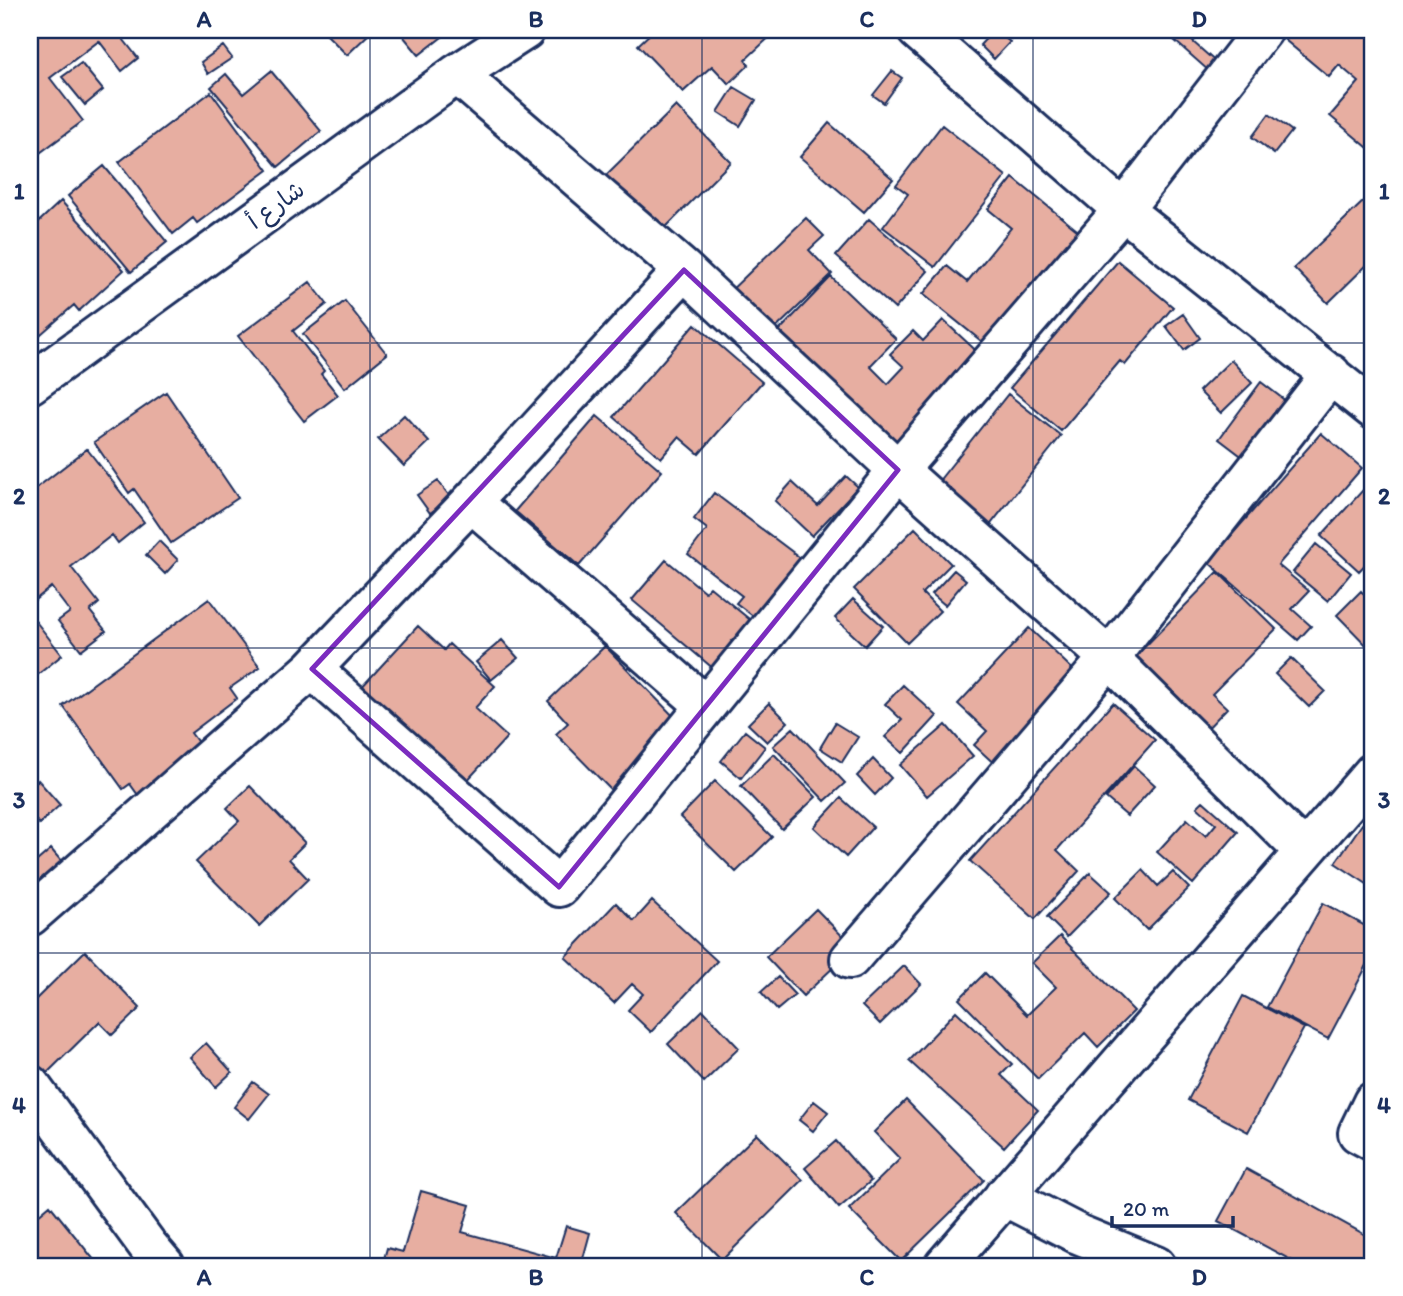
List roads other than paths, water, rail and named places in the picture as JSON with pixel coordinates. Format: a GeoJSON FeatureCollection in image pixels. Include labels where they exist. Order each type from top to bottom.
{"type":"FeatureCollection","features":[{"type":"Feature","properties":{"kind":"street","name":"شارع أ"},"geometry":{"type":"LineString","coordinates":[[30,384],[457,74],[525,30]]}},
{"type":"Feature","properties":{"kind":"street"},"geometry":{"type":"LineString","coordinates":[[917,30],[1123,210],[1373,409]]}},
{"type":"Feature","properties":{"kind":"street"},"geometry":{"type":"LineString","coordinates":[[312,669],[559,887],[898,470],[1123,210],[1263,30]]}},
{"type":"Feature","properties":{"kind":"street"},"geometry":{"type":"LineString","coordinates":[[457,74],[684,270],[898,470],[1109,658],[1304,851]]}},
{"type":"Feature","properties":{"kind":"street"},"geometry":{"type":"LineString","coordinates":[[30,916],[312,669],[471,502],[684,270]]}},
{"type":"Feature","properties":{"kind":"street"},"geometry":{"type":"LineString","coordinates":[[850,959],[1109,658],[1331,374]]}},
{"type":"Feature","properties":{"kind":"street"},"geometry":{"type":"LineString","coordinates":[[471,502],[705,705]]}},
{"type":"Feature","properties":{"kind":"street"},"geometry":{"type":"LineString","coordinates":[[944,1266],[1373,773]]}},
{"type":"Feature","properties":{"kind":"street"},"geometry":{"type":"LineString","coordinates":[[30,1085],[165,1266]]}},
{"type":"Feature","properties":{"kind":"street"},"geometry":{"type":"LineString","coordinates":[[1373,1102],[1358,1133],[1373,1140]]}},
{"type":"Feature","properties":{"kind":"street"},"geometry":{"type":"LineString","coordinates":[[1004,1196],[1078,1234],[1156,1266]]}}]}
